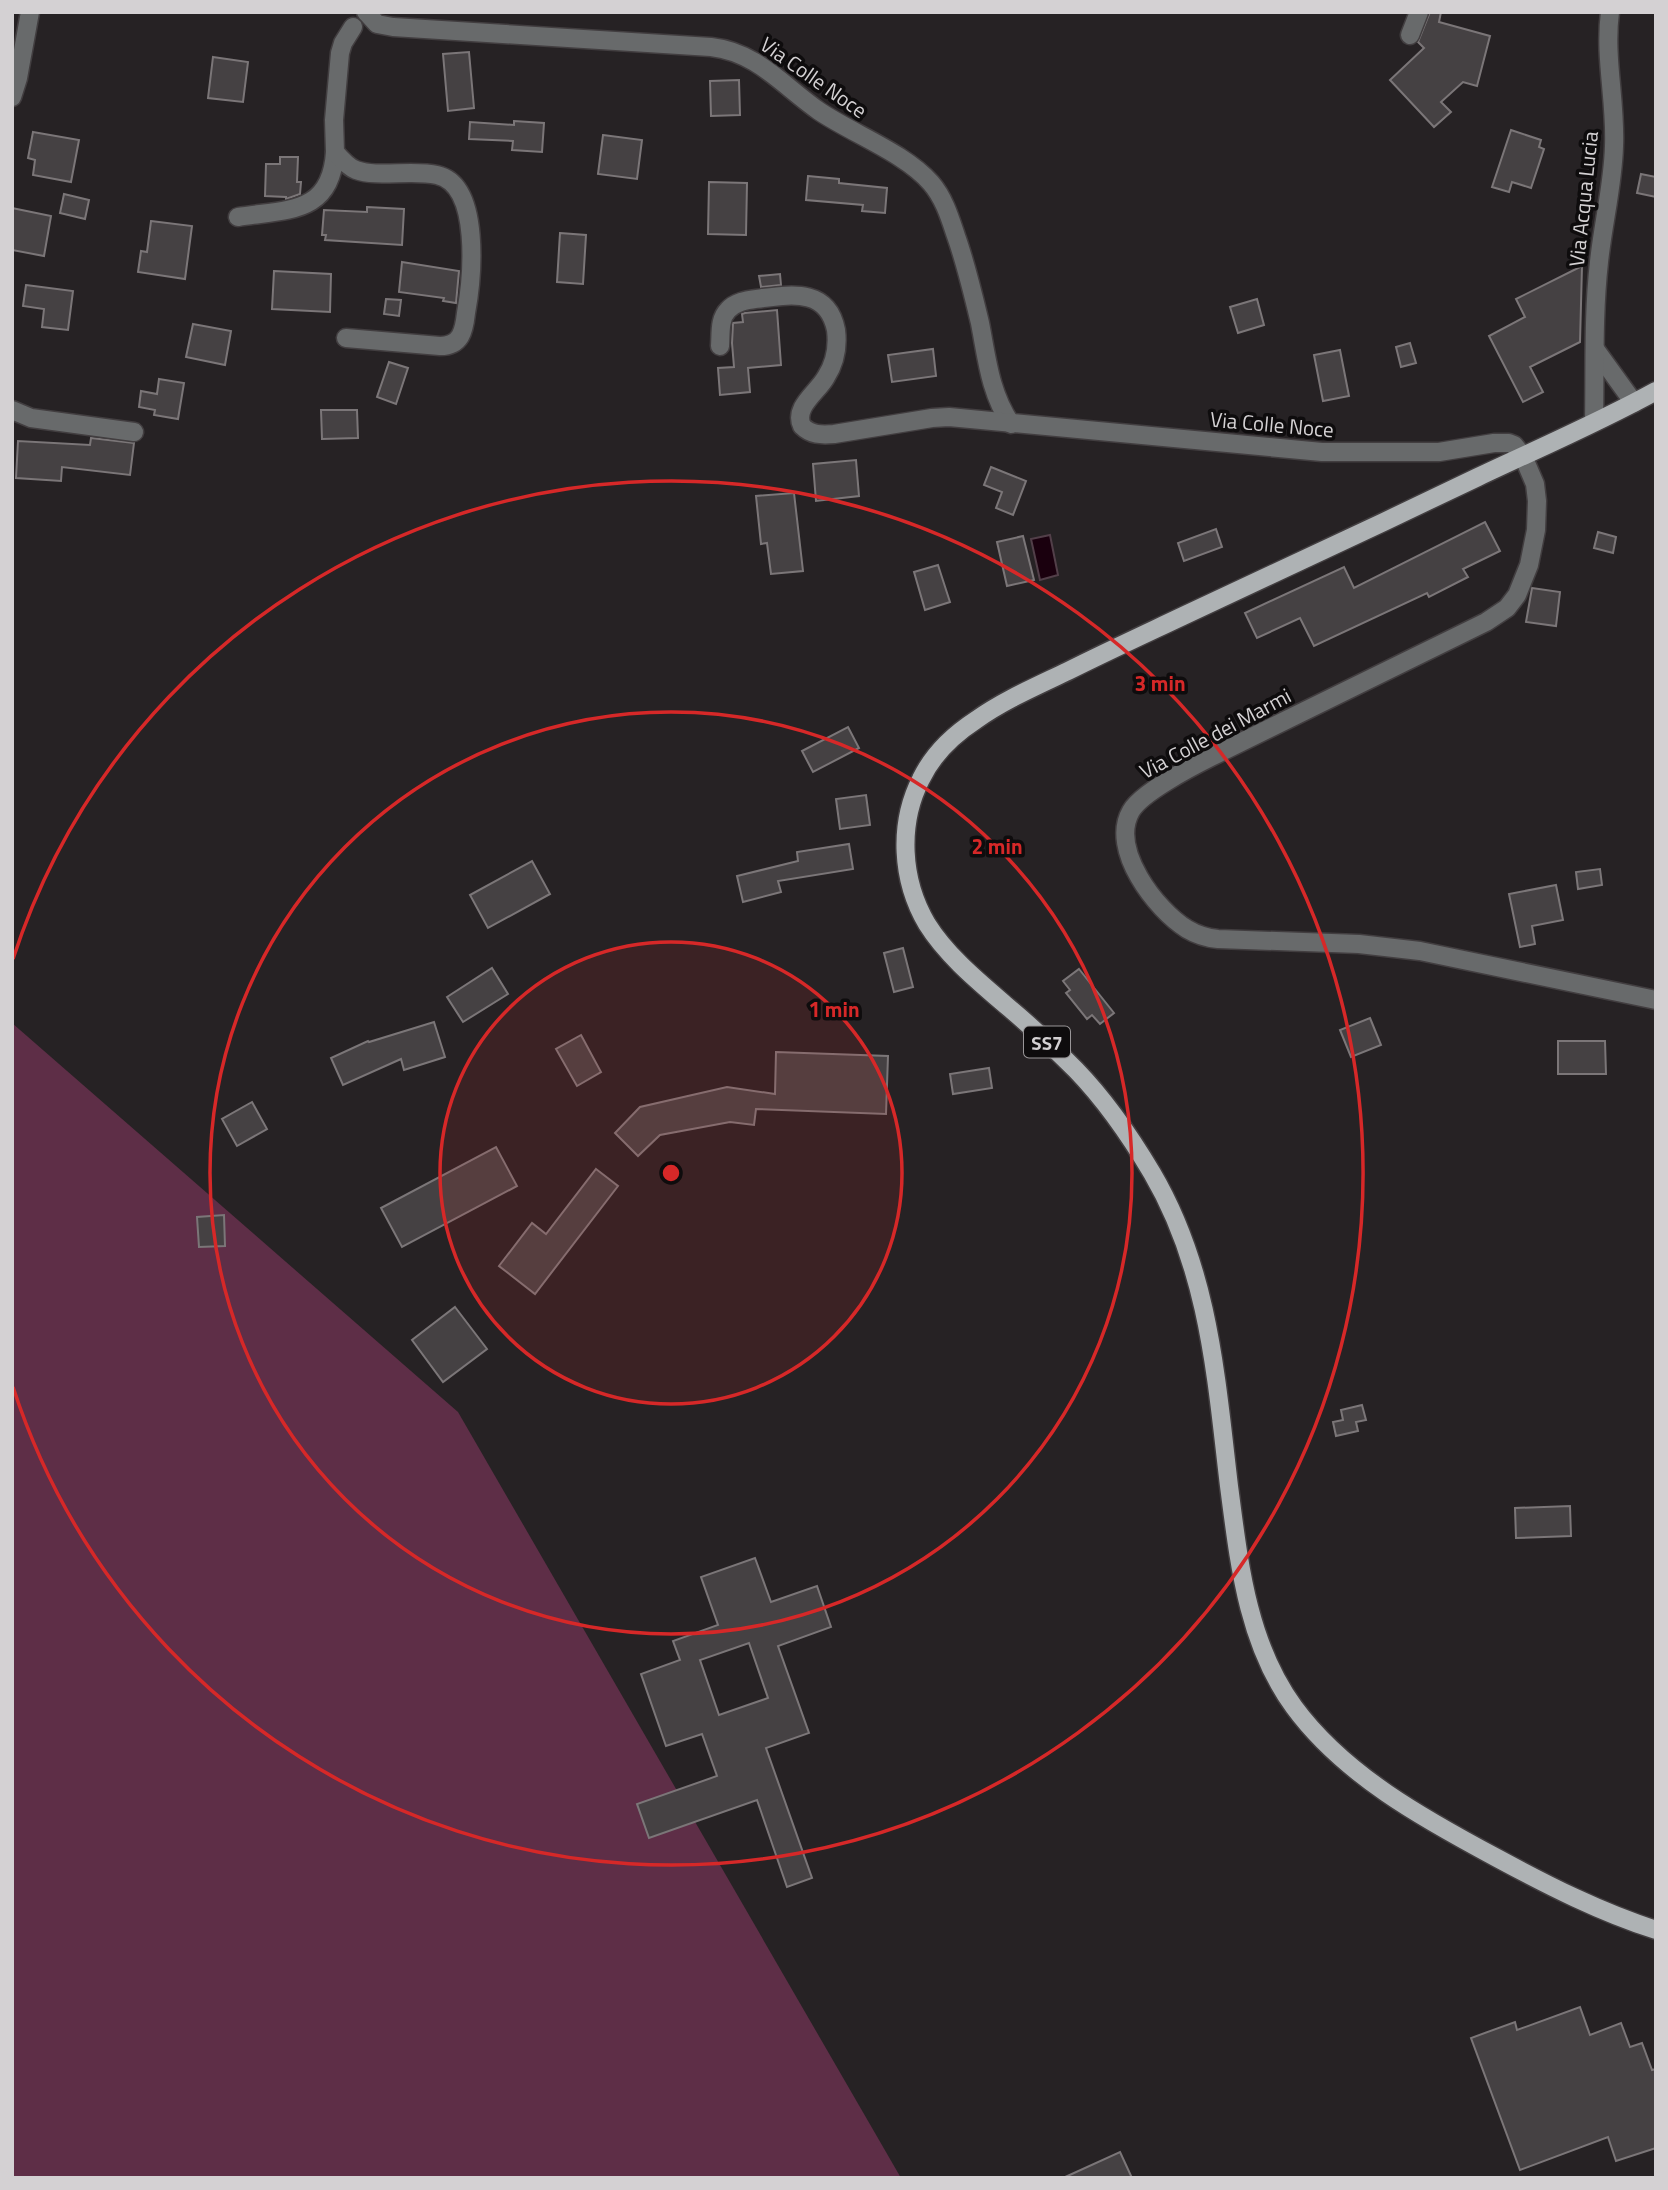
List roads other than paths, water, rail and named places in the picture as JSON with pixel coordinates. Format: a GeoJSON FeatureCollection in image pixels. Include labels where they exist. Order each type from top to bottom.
{"type":"FeatureCollection","features":[{"type":"Feature","properties":{"kind":"main road","name":"SS7"},"geometry":{"type":"LineString","coordinates":[[1656,391],[1108,651],[985,714],[948,743],[933,759],[922,777],[908,818],[905,852],[915,898],[934,934],[972,975],[1061,1055],[1104,1101],[1142,1156],[1172,1211],[1195,1271],[1207,1323],[1247,1601],[1263,1651],[1292,1704],[1314,1732],[1342,1758],[1405,1805],[1563,1893],[1607,1913],[1656,1930]]}},
{"type":"Feature","properties":{"kind":"street"},"geometry":{"type":"LineString","coordinates":[[12,97],[30,12]]}},
{"type":"Feature","properties":{"kind":"street"},"geometry":{"type":"LineString","coordinates":[[1410,35],[1419,12]]}},
{"type":"Feature","properties":{"kind":"street","name":"Via Acqua Lucia"},"geometry":{"type":"LineString","coordinates":[[1594,422],[1599,262],[1610,192],[1615,124],[1607,13]]}},
{"type":"Feature","properties":{"kind":"street","name":"Via Colle Noce"},"geometry":{"type":"LineString","coordinates":[[355,19],[371,18],[410,29],[711,47],[734,51],[760,64],[820,111],[911,167],[936,190],[949,216],[964,259],[993,388],[1011,424]]}},
{"type":"Feature","properties":{"kind":"street"},"geometry":{"type":"LineString","coordinates":[[238,217],[296,208],[317,198],[329,181],[335,152],[334,120],[340,53],[355,19]]}},
{"type":"Feature","properties":{"kind":"street"},"geometry":{"type":"LineString","coordinates":[[335,152],[356,170],[427,173],[447,179],[461,198],[468,218],[472,245],[471,279],[464,328],[454,344],[440,346],[346,338]]}},
{"type":"Feature","properties":{"kind":"street","name":"Via Colle Noce"},"geometry":{"type":"LineString","coordinates":[[720,346],[721,324],[733,305],[783,295],[807,296],[818,301],[830,312],[836,349],[830,370],[801,410],[799,421],[806,430],[818,435],[948,417],[1322,452],[1439,453],[1502,442],[1514,445],[1523,456]]}},
{"type":"Feature","properties":{"kind":"street"},"geometry":{"type":"LineString","coordinates":[[1595,349],[1634,403]]}},
{"type":"Feature","properties":{"kind":"street"},"geometry":{"type":"LineString","coordinates":[[12,410],[31,418],[134,432]]}},
{"type":"Feature","properties":{"kind":"street","name":"Via Colle dei Marmi"},"geometry":{"type":"LineString","coordinates":[[1523,456],[1536,493],[1536,530],[1524,580],[1507,608],[1486,622],[1211,757],[1162,785],[1137,803],[1129,814],[1126,829],[1128,851],[1144,885],[1158,905],[1183,927],[1204,937],[1359,944],[1420,951],[1656,1000]]}}]}
